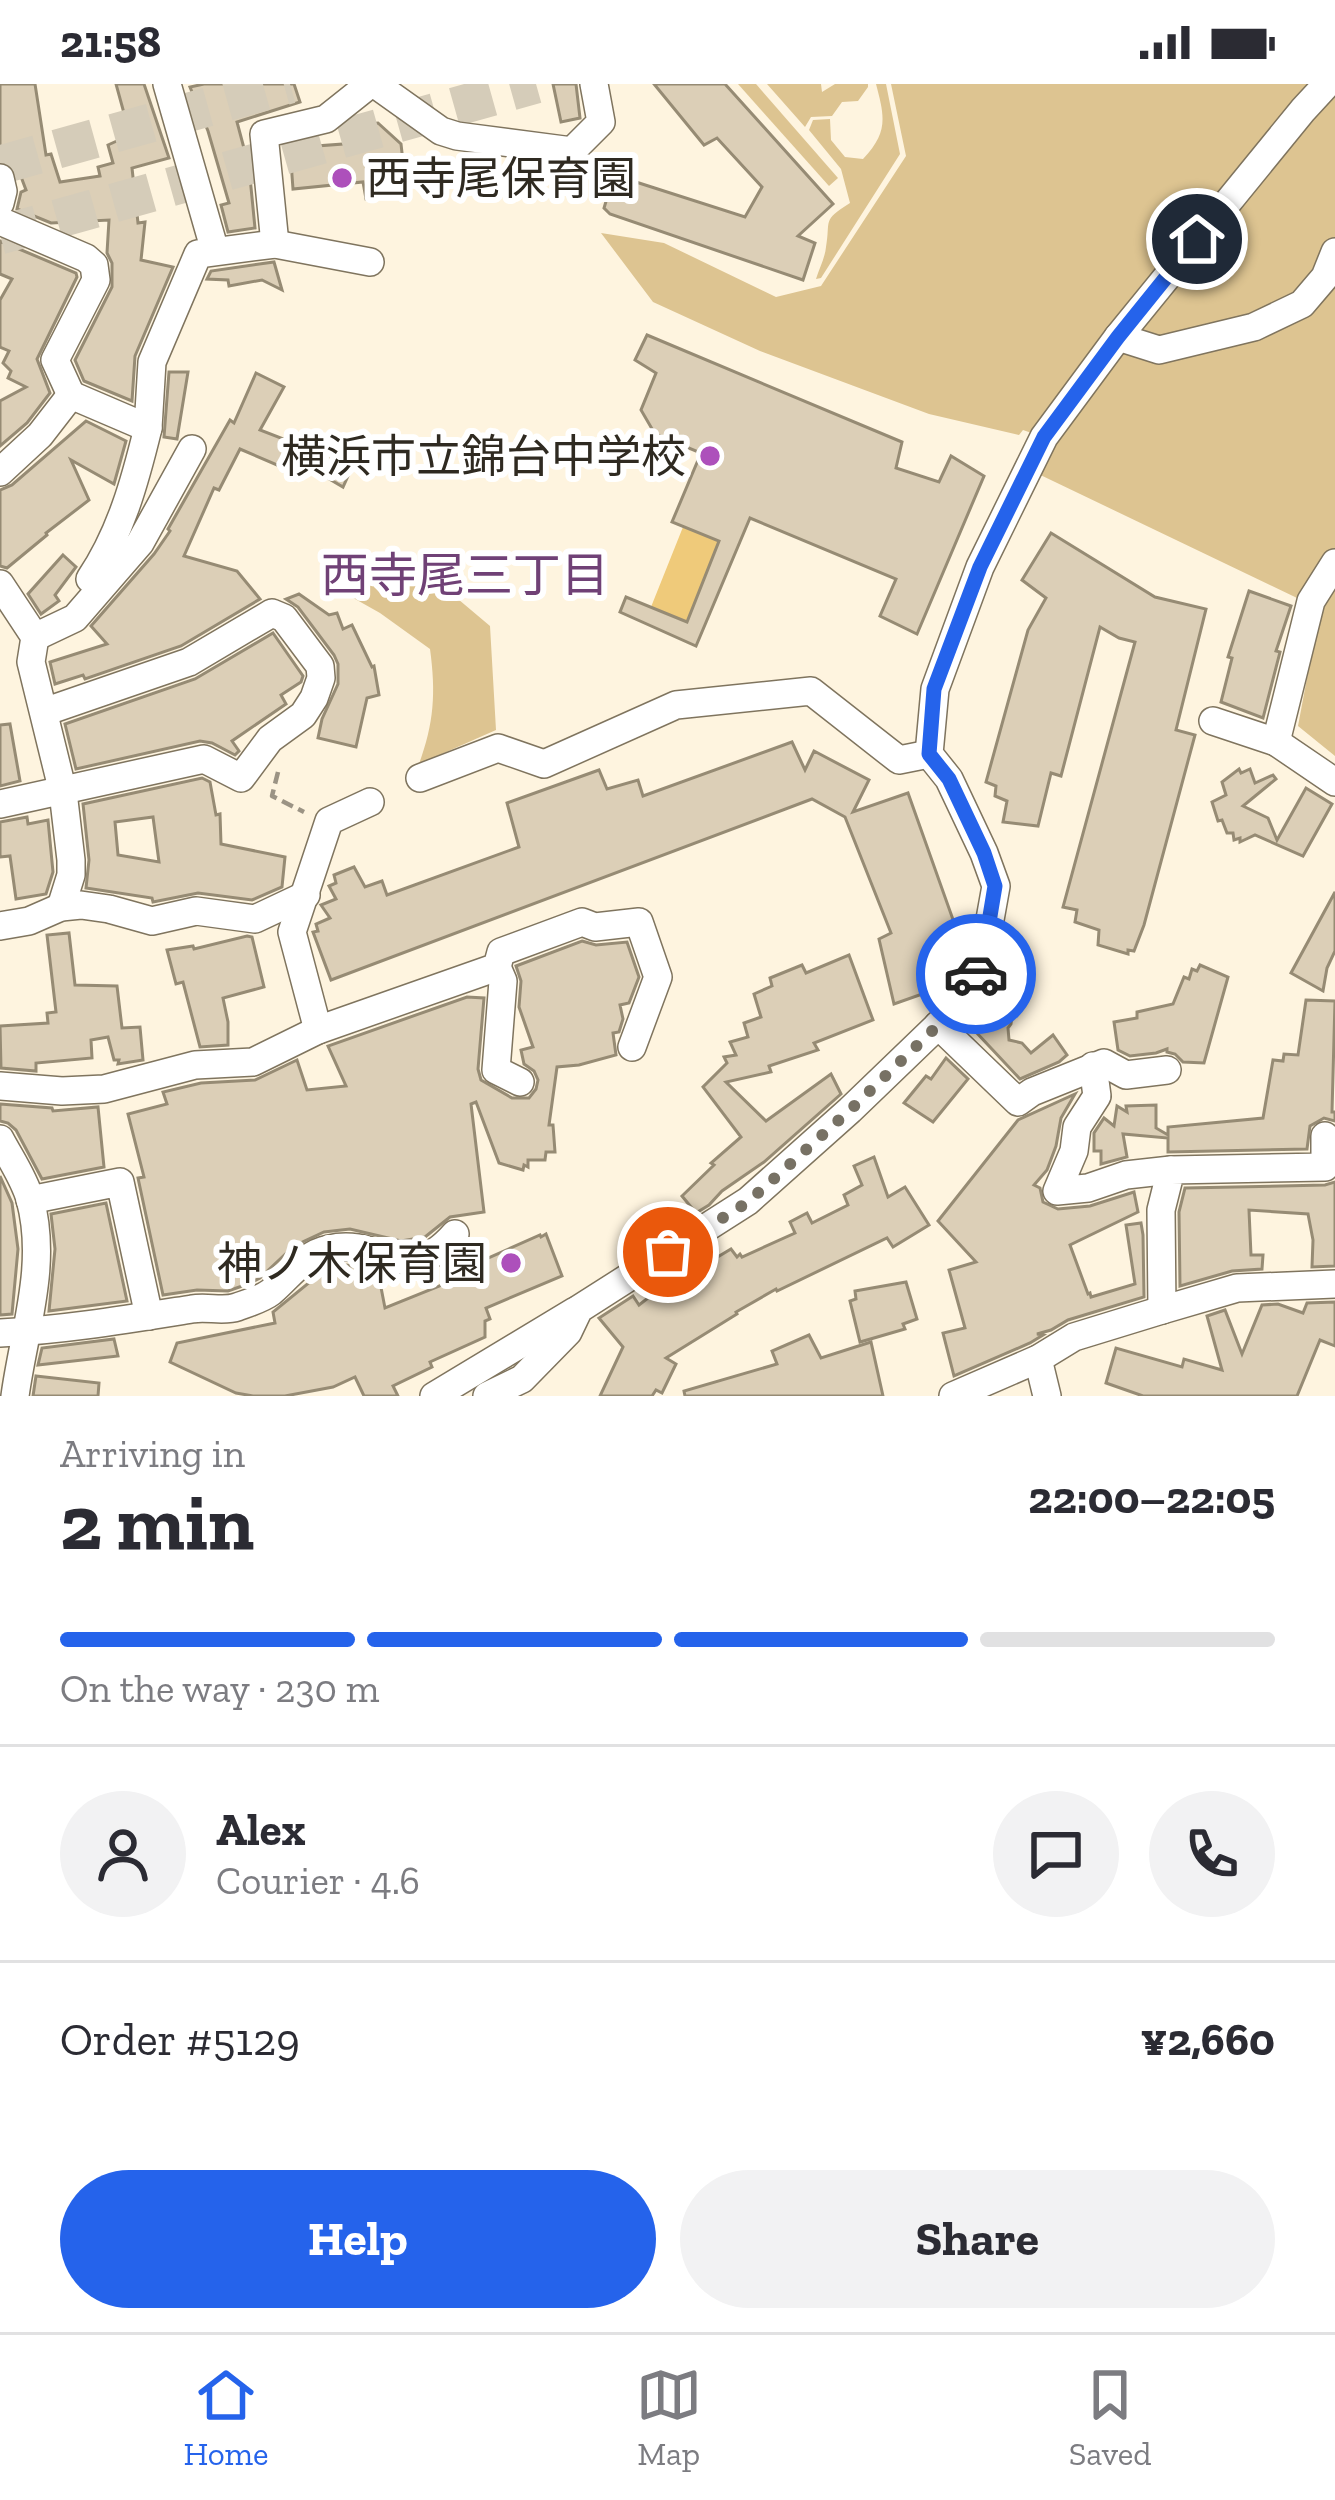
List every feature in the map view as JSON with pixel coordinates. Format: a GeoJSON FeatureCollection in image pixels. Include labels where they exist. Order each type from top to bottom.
{"type":"FeatureCollection","features":[{"type":"Feature","properties":{"kind":"street"},"geometry":{"type":"LineString","coordinates":[[167,84],[214,251]]}},
{"type":"Feature","properties":{"kind":"street"},"geometry":{"type":"LineString","coordinates":[[275,244],[264,134],[326,119],[372,84],[441,131],[572,151],[601,122],[593,84]]}},
{"type":"Feature","properties":{"kind":"street"},"geometry":{"type":"LineString","coordinates":[[434,1396],[748,1202],[956,1008],[982,964],[995,886],[949,779],[929,754],[934,689],[980,567],[1044,437],[1118,337],[1327,84]]}},
{"type":"Feature","properties":{"kind":"street"},"geometry":{"type":"LineString","coordinates":[[0,178],[0,203]]}},
{"type":"Feature","properties":{"kind":"street"},"geometry":{"type":"LineString","coordinates":[[0,221],[94,265],[96,280],[55,360],[71,394],[148,428]]}},
{"type":"Feature","properties":{"kind":"street"},"geometry":{"type":"LineString","coordinates":[[33,634],[65,608],[109,548],[131,493],[148,428],[152,362],[198,254],[275,244],[370,262]]}},
{"type":"Feature","properties":{"kind":"street"},"geometry":{"type":"LineString","coordinates":[[1118,337],[1159,350],[1254,327],[1302,304],[1325,277],[1335,252]]}},
{"type":"Feature","properties":{"kind":"street"},"geometry":{"type":"LineString","coordinates":[[0,472],[40,435],[71,394]]}},
{"type":"Feature","properties":{"kind":"street"},"geometry":{"type":"LineString","coordinates":[[33,634],[75,617],[140,543],[192,449]]}},
{"type":"Feature","properties":{"kind":"street"},"geometry":{"type":"LineString","coordinates":[[1276,742],[1311,601],[1335,563]]}},
{"type":"Feature","properties":{"kind":"street"},"geometry":{"type":"LineString","coordinates":[[0,584],[33,634],[32,662],[63,792],[71,875],[62,907]]}},
{"type":"Feature","properties":{"kind":"street"},"geometry":{"type":"LineString","coordinates":[[0,804],[204,760],[241,778],[271,739],[303,715],[321,679],[320,666],[284,618],[272,614],[189,662],[44,712]]}},
{"type":"Feature","properties":{"kind":"street"},"geometry":{"type":"LineString","coordinates":[[420,778],[498,748],[544,764],[676,705],[811,691],[899,760],[929,754]]}},
{"type":"Feature","properties":{"kind":"street"},"geometry":{"type":"LineString","coordinates":[[1213,721],[1276,742],[1335,782]]}},
{"type":"Feature","properties":{"kind":"street"},"geometry":{"type":"LineString","coordinates":[[318,1030],[292,932],[306,895],[319,818],[370,802]]}},
{"type":"Feature","properties":{"kind":"street"},"geometry":{"type":"LineString","coordinates":[[0,926],[81,905],[152,921],[196,911],[255,919],[306,895]]}},
{"type":"Feature","properties":{"kind":"street"},"geometry":{"type":"LineString","coordinates":[[520,1082],[496,1070],[503,981],[496,968],[500,952],[572,923],[596,927],[639,922],[658,976],[632,1047]]}},
{"type":"Feature","properties":{"kind":"street"},"geometry":{"type":"LineString","coordinates":[[0,1086],[104,1089],[195,1065],[253,1062],[318,1030],[496,968]]}},
{"type":"Feature","properties":{"kind":"street"},"geometry":{"type":"LineString","coordinates":[[938,1024],[1018,1102],[1104,1063],[1126,1075],[1167,1070]]}},
{"type":"Feature","properties":{"kind":"street"},"geometry":{"type":"LineString","coordinates":[[1093,1066],[1097,1096],[1077,1127],[1074,1151],[1058,1191],[1171,1170],[1325,1166],[1325,1136]]}},
{"type":"Feature","properties":{"kind":"street"},"geometry":{"type":"LineString","coordinates":[[0,1139],[30,1200],[36,1246],[34,1296],[14,1333],[15,1396]]}},
{"type":"Feature","properties":{"kind":"street"},"geometry":{"type":"LineString","coordinates":[[1162,1310],[1161,1210],[1171,1170]]}},
{"type":"Feature","properties":{"kind":"street"},"geometry":{"type":"LineString","coordinates":[[30,1200],[120,1181],[149,1316]]}},
{"type":"Feature","properties":{"kind":"street"},"geometry":{"type":"LineString","coordinates":[[14,1333],[208,1306],[230,1310],[268,1294],[322,1250],[354,1245],[404,1262],[433,1255],[455,1234]]}},
{"type":"Feature","properties":{"kind":"street"},"geometry":{"type":"LineString","coordinates":[[953,1396],[1038,1359],[1074,1337],[1237,1288],[1335,1284]]}},
{"type":"Feature","properties":{"kind":"street"},"geometry":{"type":"LineString","coordinates":[[487,1396],[521,1379],[568,1332],[578,1309]]}},
{"type":"Feature","properties":{"kind":"street"},"geometry":{"type":"LineString","coordinates":[[1038,1359],[1056,1395]]}},
{"type":"Feature","properties":{"kind":"path"},"geometry":{"type":"LineString","coordinates":[[241,778],[255,785],[268,765],[278,769],[272,796],[319,818]]}},
{"type":"Feature","properties":{"kind":"shaded area"},"geometry":{"type":"Polygon","coordinates":[[[738,84],[756,84],[838,178],[829,186],[738,84]]]}},
{"type":"Feature","properties":{"kind":"shaded area"},"geometry":{"type":"Polygon","coordinates":[[[767,84],[821,84],[822,92],[835,84],[868,87],[858,101],[842,102],[832,116],[811,117],[805,127],[767,84]]]}},
{"type":"Feature","properties":{"kind":"shaded area"},"geometry":{"type":"Polygon","coordinates":[[[876,84],[886,84],[900,154],[816,279],[829,222],[850,203],[841,169],[809,130],[813,120],[830,119],[831,140],[845,157],[863,159],[877,141],[882,124],[876,84]]]}},
{"type":"Feature","properties":{"kind":"shaded area"},"geometry":{"type":"Polygon","coordinates":[[[891,84],[1335,84],[1335,756],[1298,726],[1320,609],[1030,470],[1043,437],[929,414],[760,351],[653,302],[601,233],[664,243],[776,297],[821,286],[906,156],[891,84]]]}},
{"type":"Feature","properties":{"kind":"shaded area"},"geometry":{"type":"Polygon","coordinates":[[[683,527],[719,541],[687,622],[651,607],[683,527]]]}},
{"type":"Feature","properties":{"kind":"shaded area"},"geometry":{"type":"Polygon","coordinates":[[[404,575],[452,594],[490,626],[496,730],[419,764],[432,708],[430,649],[348,595],[350,585],[404,575]]]}},
{"type":"Feature","properties":{"kind":"building"},"geometry":{"type":"Polygon","coordinates":[[[0,84],[35,84],[46,155],[51,154],[60,182],[100,176],[98,167],[113,163],[108,145],[130,135],[116,84],[144,84],[169,158],[132,168],[138,223],[145,222],[141,260],[173,267],[135,356],[132,401],[84,381],[75,360],[112,287],[109,220],[51,223],[17,209],[21,192],[26,190],[9,145],[0,151],[0,84]]]}},
{"type":"Feature","properties":{"kind":"building"},"geometry":{"type":"Polygon","coordinates":[[[294,84],[300,102],[237,122],[249,167],[255,228],[228,232],[221,205],[229,203],[190,87],[294,84]]]}},
{"type":"Feature","properties":{"kind":"building"},"geometry":{"type":"Polygon","coordinates":[[[553,84],[576,84],[580,118],[561,122],[553,84]]]}},
{"type":"Feature","properties":{"kind":"building"},"geometry":{"type":"Polygon","coordinates":[[[654,84],[725,84],[833,204],[798,236],[815,243],[803,280],[610,214],[604,208],[614,175],[745,217],[762,187],[717,138],[704,145],[654,84]]]}},
{"type":"Feature","properties":{"kind":"building"},"geometry":{"type":"Polygon","coordinates":[[[378,123],[401,144],[405,179],[399,196],[366,199],[363,182],[293,189],[290,148],[356,143],[354,125],[378,123]]]}},
{"type":"Feature","properties":{"kind":"building"},"geometry":{"type":"Polygon","coordinates":[[[0,241],[77,277],[37,359],[50,393],[27,423],[0,446],[0,401],[26,387],[8,378],[11,371],[3,363],[9,351],[0,347],[0,300],[12,279],[0,274],[0,241]]]}},
{"type":"Feature","properties":{"kind":"building"},"geometry":{"type":"Polygon","coordinates":[[[274,262],[282,290],[262,280],[229,286],[228,280],[207,279],[211,271],[274,262]]]}},
{"type":"Feature","properties":{"kind":"building"},"geometry":{"type":"Polygon","coordinates":[[[647,335],[902,442],[896,468],[939,482],[951,456],[984,476],[917,634],[880,616],[896,579],[750,518],[696,646],[620,612],[626,597],[687,622],[719,541],[672,522],[701,453],[655,434],[641,410],[656,373],[635,360],[647,335]]]}},
{"type":"Feature","properties":{"kind":"building"},"geometry":{"type":"Polygon","coordinates":[[[169,372],[188,372],[177,439],[164,437],[169,372]]]}},
{"type":"Feature","properties":{"kind":"building"},"geometry":{"type":"Polygon","coordinates":[[[256,373],[284,387],[260,430],[294,443],[284,468],[240,449],[219,490],[214,488],[184,556],[237,571],[260,599],[181,646],[85,679],[83,675],[55,684],[50,662],[107,644],[91,626],[170,531],[230,420],[234,423],[256,373]]]}},
{"type":"Feature","properties":{"kind":"building"},"geometry":{"type":"Polygon","coordinates":[[[86,421],[126,441],[114,484],[71,460],[89,500],[7,568],[0,566],[0,490],[12,485],[86,421]]]}},
{"type":"Feature","properties":{"kind":"building"},"geometry":{"type":"Polygon","coordinates":[[[332,445],[357,456],[343,487],[319,473],[332,445]]]}},
{"type":"Feature","properties":{"kind":"building"},"geometry":{"type":"Polygon","coordinates":[[[1051,533],[1155,597],[1206,609],[1176,730],[1195,735],[1144,925],[1134,951],[1128,954],[1098,945],[1099,930],[1075,922],[1077,910],[1063,907],[1135,642],[1100,627],[1061,776],[1051,773],[1038,826],[1003,822],[1007,801],[995,796],[996,786],[986,782],[1028,630],[1046,598],[1022,580],[1051,533]]]}},
{"type":"Feature","properties":{"kind":"building"},"geometry":{"type":"Polygon","coordinates":[[[63,555],[76,567],[55,595],[59,601],[41,614],[28,594],[63,555]]]}},
{"type":"Feature","properties":{"kind":"building"},"geometry":{"type":"Polygon","coordinates":[[[1249,591],[1291,606],[1276,651],[1280,652],[1263,718],[1221,702],[1232,658],[1228,657],[1249,591]]]}},
{"type":"Feature","properties":{"kind":"building"},"geometry":{"type":"Polygon","coordinates":[[[299,594],[329,615],[337,613],[343,629],[352,625],[374,666],[379,695],[367,698],[356,747],[318,738],[338,684],[338,664],[298,607],[286,599],[299,594]]]}},
{"type":"Feature","properties":{"kind":"building"},"geometry":{"type":"Polygon","coordinates":[[[273,633],[303,676],[281,695],[286,704],[232,741],[239,751],[235,755],[200,741],[76,769],[65,724],[195,679],[273,633]]]}},
{"type":"Feature","properties":{"kind":"building"},"geometry":{"type":"Polygon","coordinates":[[[10,724],[20,781],[0,786],[0,725],[10,724]]]}},
{"type":"Feature","properties":{"kind":"building"},"geometry":{"type":"Polygon","coordinates":[[[792,742],[805,770],[814,751],[869,780],[853,812],[908,793],[956,928],[949,957],[928,992],[894,1004],[879,939],[891,933],[845,817],[812,799],[331,980],[313,932],[318,931],[316,924],[330,918],[321,905],[336,899],[329,886],[336,883],[334,875],[354,867],[365,887],[382,881],[387,895],[519,847],[507,803],[599,770],[607,789],[638,780],[643,796],[792,742]]]}},
{"type":"Feature","properties":{"kind":"building"},"geometry":{"type":"Polygon","coordinates":[[[1239,769],[1241,773],[1250,769],[1255,783],[1273,775],[1276,779],[1243,806],[1268,818],[1277,840],[1306,788],[1332,804],[1303,856],[1255,835],[1234,840],[1233,833],[1227,833],[1222,820],[1218,821],[1212,802],[1226,795],[1222,782],[1239,769]]]}},
{"type":"Feature","properties":{"kind":"building"},"geometry":{"type":"Polygon","coordinates":[[[202,778],[210,782],[216,815],[220,814],[221,844],[285,857],[282,887],[252,900],[198,893],[153,902],[152,898],[86,888],[89,860],[83,804],[202,778]],[[153,817],[115,822],[118,855],[159,862],[153,817]]]}},
{"type":"Feature","properties":{"kind":"building"},"geometry":{"type":"Polygon","coordinates":[[[27,817],[28,824],[48,820],[53,872],[46,894],[16,899],[10,856],[0,857],[0,822],[27,817]]]}},
{"type":"Feature","properties":{"kind":"building"},"geometry":{"type":"Polygon","coordinates":[[[1335,892],[1335,951],[1323,991],[1291,973],[1335,892]]]}},
{"type":"Feature","properties":{"kind":"building"},"geometry":{"type":"Polygon","coordinates":[[[69,933],[75,985],[117,986],[122,1028],[140,1027],[143,1060],[118,1064],[108,1037],[91,1040],[92,1058],[36,1063],[36,1071],[1,1068],[0,1026],[48,1023],[47,1013],[56,1012],[47,935],[69,933]]]}},
{"type":"Feature","properties":{"kind":"building"},"geometry":{"type":"Polygon","coordinates":[[[252,937],[264,987],[223,998],[228,1045],[200,1047],[183,982],[176,984],[167,950],[194,949],[252,937]]]}},
{"type":"Feature","properties":{"kind":"building"},"geometry":{"type":"Polygon","coordinates":[[[582,941],[596,945],[627,942],[639,977],[629,1003],[620,1005],[623,1019],[619,1032],[613,1033],[616,1055],[557,1067],[549,1125],[553,1125],[555,1152],[546,1152],[545,1160],[528,1160],[523,1170],[499,1163],[476,1102],[471,1104],[484,1212],[450,1217],[425,1237],[401,1241],[350,1229],[324,1232],[294,1246],[248,1284],[228,1291],[163,1295],[138,1178],[144,1177],[128,1114],[167,1104],[163,1092],[201,1083],[255,1080],[297,1060],[307,1090],[346,1086],[328,1046],[467,997],[484,998],[481,1080],[512,1098],[529,1098],[538,1080],[524,1064],[521,1050],[533,1047],[519,1007],[521,981],[516,966],[582,941]]]}},
{"type":"Feature","properties":{"kind":"building"},"geometry":{"type":"Polygon","coordinates":[[[849,955],[873,1020],[814,1043],[818,1050],[769,1066],[771,1072],[726,1082],[766,1121],[831,1074],[841,1094],[764,1162],[696,1213],[682,1196],[741,1137],[703,1087],[727,1063],[724,1057],[736,1055],[730,1042],[748,1037],[744,1023],[761,1017],[754,994],[772,986],[770,978],[802,965],[806,973],[849,955]]]}},
{"type":"Feature","properties":{"kind":"building"},"geometry":{"type":"Polygon","coordinates":[[[1200,965],[1228,977],[1204,1063],[1183,1062],[1167,1049],[1130,1056],[1118,1050],[1114,1022],[1173,1004],[1184,977],[1189,979],[1192,969],[1197,971],[1200,965]]]}},
{"type":"Feature","properties":{"kind":"building"},"geometry":{"type":"Polygon","coordinates":[[[1015,992],[1009,1040],[1022,1043],[1031,1053],[1053,1035],[1067,1055],[1020,1079],[975,1031],[1015,992]]]}},
{"type":"Feature","properties":{"kind":"building"},"geometry":{"type":"Polygon","coordinates":[[[1306,1000],[1335,1001],[1335,1121],[1324,1118],[1310,1126],[1307,1149],[1168,1152],[1168,1138],[1123,1134],[1127,1157],[1101,1164],[1101,1151],[1094,1151],[1094,1133],[1104,1118],[1114,1126],[1117,1106],[1127,1112],[1126,1106],[1156,1105],[1156,1128],[1168,1135],[1168,1127],[1263,1118],[1273,1060],[1283,1061],[1284,1054],[1298,1055],[1306,1000]]]}},
{"type":"Feature","properties":{"kind":"building"},"geometry":{"type":"Polygon","coordinates":[[[946,1058],[968,1079],[933,1122],[904,1103],[946,1058]]]}},
{"type":"Feature","properties":{"kind":"building"},"geometry":{"type":"Polygon","coordinates":[[[1075,1094],[1061,1118],[1047,1170],[1034,1185],[1040,1188],[1043,1202],[1058,1209],[1090,1206],[1134,1192],[1138,1212],[1070,1245],[1091,1297],[1135,1284],[1126,1225],[1141,1223],[1144,1297],[1068,1320],[1037,1334],[1043,1335],[1030,1343],[954,1376],[943,1333],[965,1328],[949,1270],[976,1262],[938,1221],[1018,1120],[1075,1094]]]}},
{"type":"Feature","properties":{"kind":"building"},"geometry":{"type":"Polygon","coordinates":[[[0,1104],[53,1111],[98,1107],[104,1167],[42,1179],[16,1130],[0,1121],[0,1104]]]}},
{"type":"Feature","properties":{"kind":"building"},"geometry":{"type":"Polygon","coordinates":[[[874,1157],[888,1197],[905,1187],[929,1225],[893,1247],[887,1238],[736,1312],[666,1358],[676,1364],[662,1393],[600,1396],[623,1347],[599,1318],[633,1296],[639,1305],[731,1249],[742,1257],[795,1233],[790,1222],[807,1213],[812,1223],[848,1205],[844,1195],[862,1185],[854,1166],[874,1157]]]}},
{"type":"Feature","properties":{"kind":"building"},"geometry":{"type":"Polygon","coordinates":[[[0,1176],[12,1203],[18,1249],[12,1314],[0,1315],[0,1176]]]}},
{"type":"Feature","properties":{"kind":"building"},"geometry":{"type":"Polygon","coordinates":[[[1335,1182],[1335,1266],[1312,1267],[1308,1214],[1249,1210],[1251,1255],[1263,1255],[1262,1269],[1232,1271],[1180,1286],[1179,1212],[1185,1188],[1335,1182]]]}},
{"type":"Feature","properties":{"kind":"building"},"geometry":{"type":"Polygon","coordinates":[[[106,1203],[127,1301],[49,1311],[55,1249],[51,1214],[106,1203]]]}},
{"type":"Feature","properties":{"kind":"building"},"geometry":{"type":"Polygon","coordinates":[[[546,1234],[562,1276],[486,1308],[490,1319],[485,1321],[485,1337],[430,1362],[432,1367],[393,1386],[398,1396],[364,1396],[355,1377],[333,1387],[285,1396],[253,1396],[236,1393],[170,1362],[177,1343],[275,1323],[273,1312],[327,1268],[347,1265],[378,1272],[385,1308],[546,1234]]]}},
{"type":"Feature","properties":{"kind":"building"},"geometry":{"type":"Polygon","coordinates":[[[906,1282],[917,1319],[903,1324],[905,1329],[860,1342],[850,1301],[856,1299],[855,1291],[906,1282]]]}},
{"type":"Feature","properties":{"kind":"building"},"geometry":{"type":"Polygon","coordinates":[[[1335,1302],[1335,1346],[1320,1340],[1297,1396],[1143,1396],[1106,1383],[1116,1348],[1182,1367],[1184,1359],[1222,1370],[1207,1316],[1225,1310],[1242,1354],[1262,1305],[1278,1304],[1303,1313],[1307,1303],[1335,1302]]]}},
{"type":"Feature","properties":{"kind":"building"},"geometry":{"type":"Polygon","coordinates":[[[809,1335],[821,1358],[871,1342],[883,1396],[685,1396],[684,1391],[777,1364],[772,1351],[809,1335]]]}},
{"type":"Feature","properties":{"kind":"building"},"geometry":{"type":"Polygon","coordinates":[[[114,1339],[118,1356],[38,1365],[42,1348],[114,1339]]]}},
{"type":"Feature","properties":{"kind":"building"},"geometry":{"type":"Polygon","coordinates":[[[36,1376],[99,1383],[98,1396],[33,1396],[36,1376]]]}},
{"type":"Feature","properties":{"kind":"tunnel"},"geometry":{"type":"LineString","coordinates":[[0,165],[290,84]]}},
{"type":"Feature","properties":{"kind":"tunnel"},"geometry":{"type":"LineString","coordinates":[[0,235],[536,84]]}},
{"type":"Feature","properties":{"kind":"way so far"},"geometry":{"type":"LineString","coordinates":[[668,1252],[748,1202],[850,1110],[956,1008],[976,974]]}},
{"type":"Feature","properties":{"kind":"place","name":"西寺尾保育園"},"geometry":{"type":"Point","coordinates":[342,178]}},
{"type":"Feature","properties":{"kind":"place","name":"横浜市立錦台中学校"},"geometry":{"type":"Point","coordinates":[710,456]}},
{"type":"Feature","properties":{"kind":"place","name":"神ノ木保育園"},"geometry":{"type":"Point","coordinates":[511,1263]}},
{"type":"Feature","properties":{"kind":"district","name":"西寺尾三丁目"},"geometry":{"type":"Point","coordinates":[465,575]}},
{"type":"Feature","properties":{"kind":"route"},"geometry":{"type":"LineString","coordinates":[[976,974],[982,964],[995,886],[949,779],[929,754],[934,689],[980,567],[1044,437],[1197,239]]}}]}
